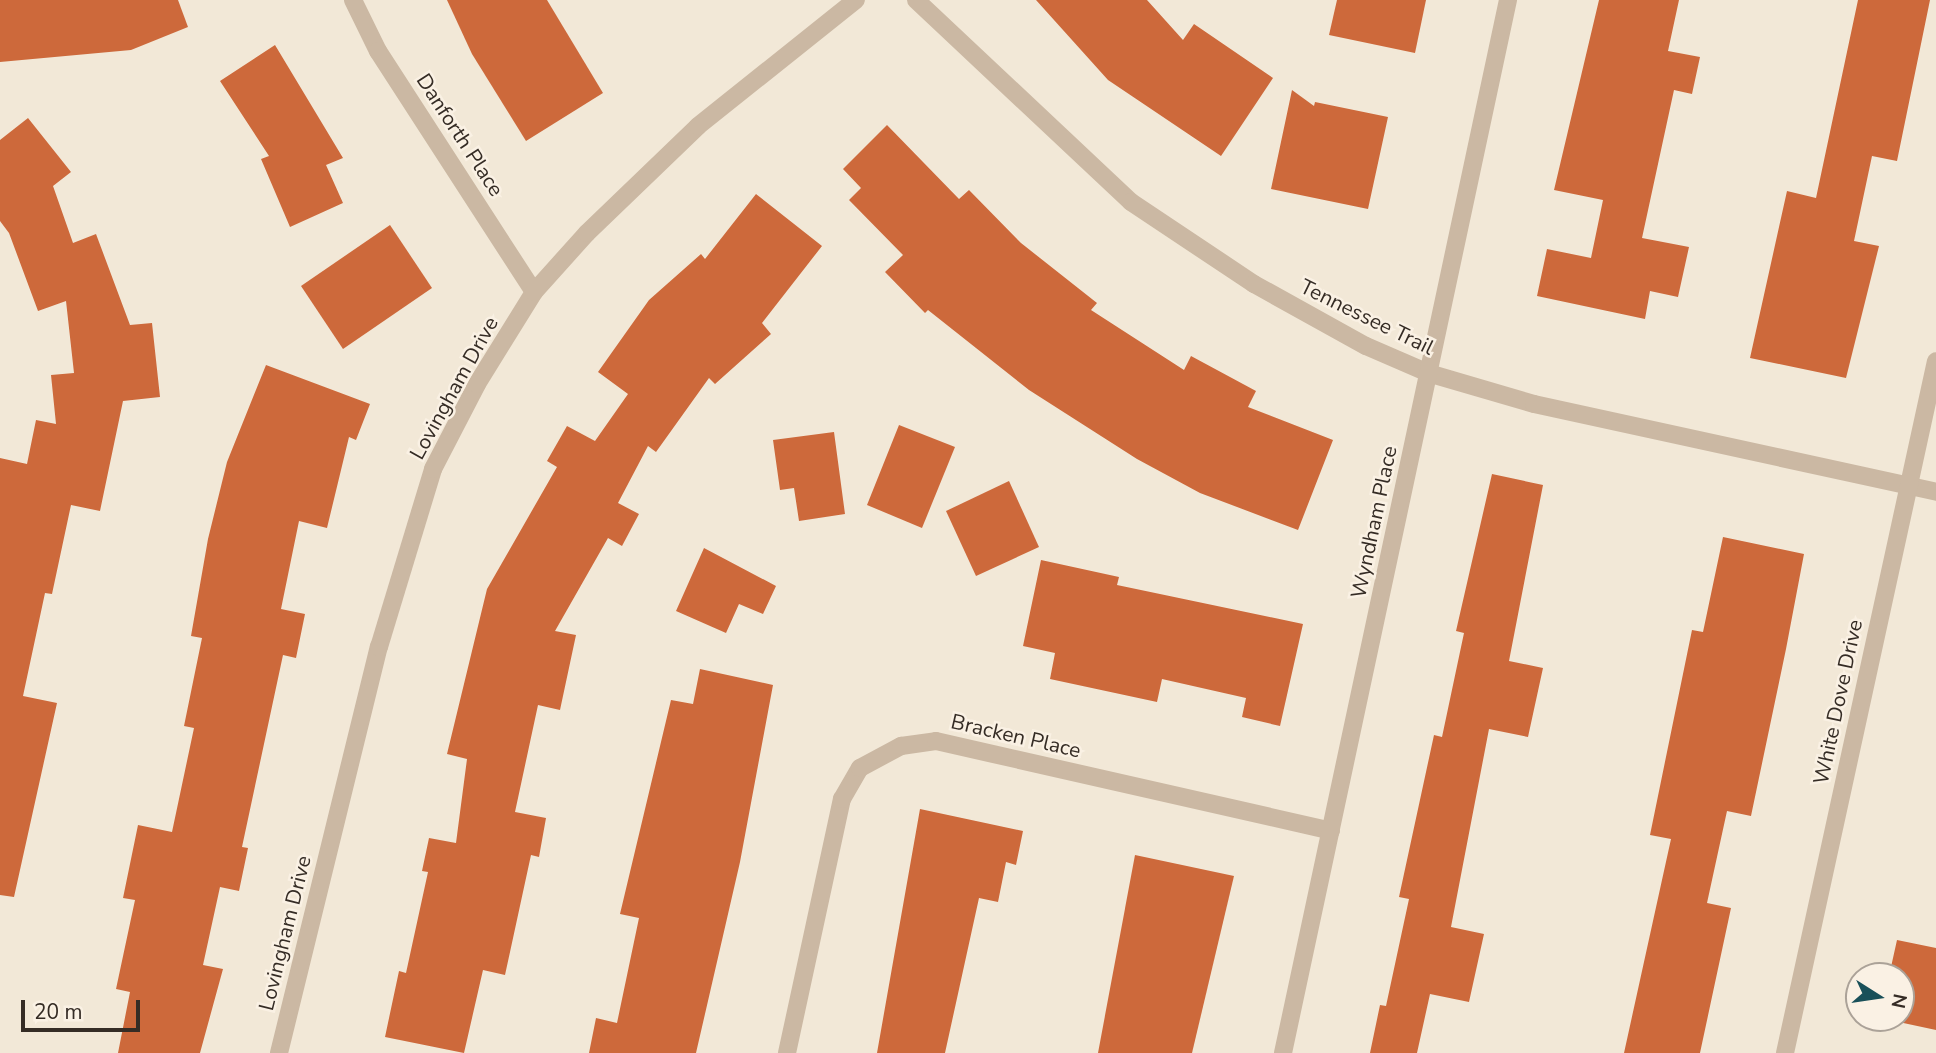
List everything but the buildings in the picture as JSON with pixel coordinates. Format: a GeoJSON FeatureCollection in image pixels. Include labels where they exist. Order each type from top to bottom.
{"type":"FeatureCollection","features":[{"type":"Feature","properties":{"kind":"street","name":"Danforth Place"},"geometry":{"type":"LineString","coordinates":[[353,0],[378,51],[534,292]]}},
{"type":"Feature","properties":{"kind":"street","name":"Lovingham Drive"},"geometry":{"type":"LineString","coordinates":[[279,1053],[379,647],[433,469],[477,384],[534,292],[587,233],[698,126],[856,0]]}},
{"type":"Feature","properties":{"kind":"street","name":"Tennessee Trail"},"geometry":{"type":"LineString","coordinates":[[916,0],[1131,202],[1254,284],[1366,346],[1428,373],[1534,404],[1936,492]]}},
{"type":"Feature","properties":{"kind":"street","name":"Wyndham Place"},"geometry":{"type":"LineString","coordinates":[[1283,1053],[1508,0]]}},
{"type":"Feature","properties":{"kind":"street","name":"White Dove Drive"},"geometry":{"type":"LineString","coordinates":[[1785,1053],[1936,361]]}},
{"type":"Feature","properties":{"kind":"street","name":"Bracken Place"},"geometry":{"type":"LineString","coordinates":[[787,1053],[842,799],[860,768],[901,746],[936,741],[1331,831]]}}]}
